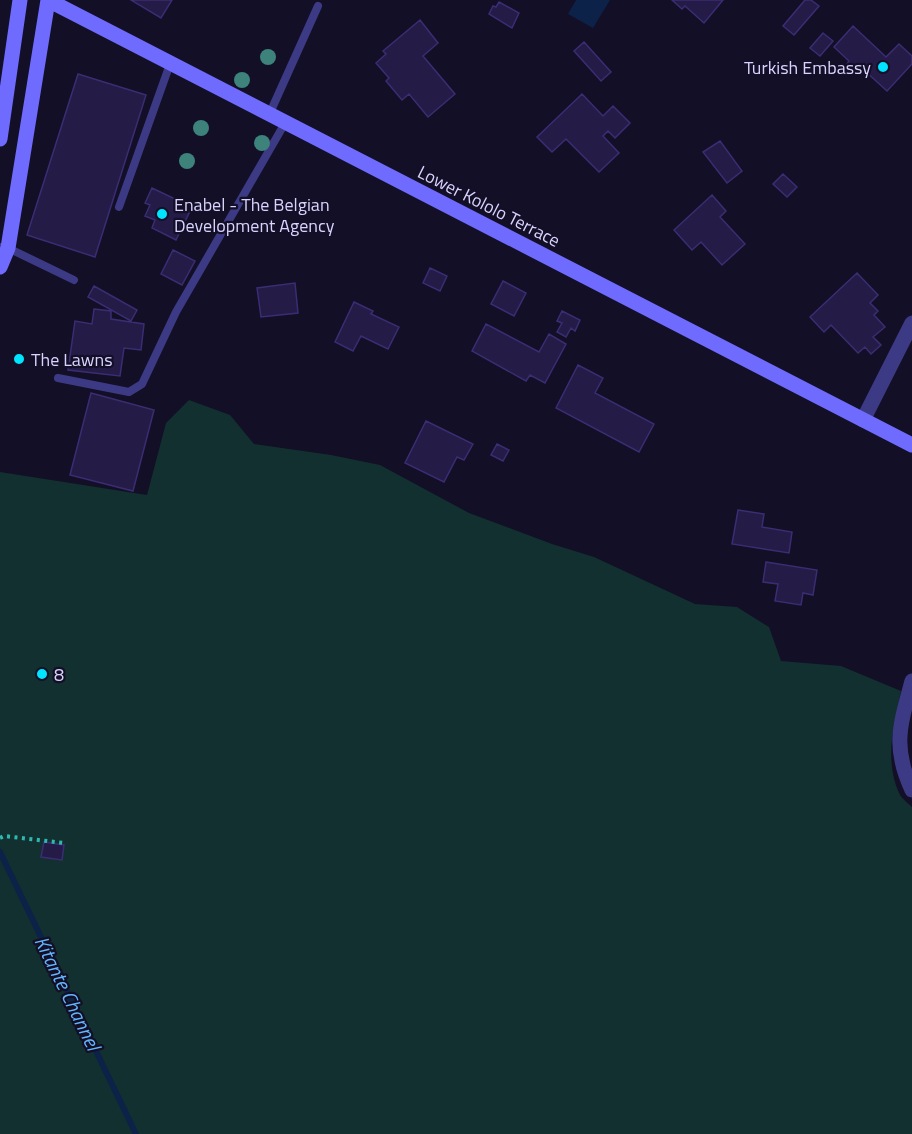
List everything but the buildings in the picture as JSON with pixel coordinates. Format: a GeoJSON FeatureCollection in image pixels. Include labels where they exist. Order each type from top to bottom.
{"type":"FeatureCollection","features":[{"type":"Feature","properties":{"kind":"street"},"geometry":{"type":"LineString","coordinates":[[0,139],[20,0]]}},
{"type":"Feature","properties":{"kind":"street"},"geometry":{"type":"LineString","coordinates":[[0,267],[48,0]]}},
{"type":"Feature","properties":{"kind":"street","name":"Lower Kololo Terrace"},"geometry":{"type":"LineString","coordinates":[[48,0],[912,445]]}},
{"type":"Feature","properties":{"kind":"street"},"geometry":{"type":"LineString","coordinates":[[863,420],[912,323]]}},
{"type":"Feature","properties":{"kind":"street"},"geometry":{"type":"LineString","coordinates":[[912,681],[899,728],[900,759],[912,790]]}},
{"type":"Feature","properties":{"kind":"lane"},"geometry":{"type":"LineString","coordinates":[[269,115],[318,6]]}},
{"type":"Feature","properties":{"kind":"lane"},"geometry":{"type":"LineString","coordinates":[[119,207],[170,64]]}},
{"type":"Feature","properties":{"kind":"lane"},"geometry":{"type":"LineString","coordinates":[[58,378],[129,392],[142,384],[176,312],[285,123]]}},
{"type":"Feature","properties":{"kind":"lane"},"geometry":{"type":"LineString","coordinates":[[4,248],[74,280]]}},
{"type":"Feature","properties":{"kind":"path"},"geometry":{"type":"LineString","coordinates":[[2,837],[64,843]]}},
{"type":"Feature","properties":{"kind":"green space"},"geometry":{"type":"Polygon","coordinates":[[[189,400],[230,415],[254,444],[331,455],[380,465],[469,513],[594,557],[695,604],[737,607],[769,627],[781,661],[841,666],[901,691],[893,729],[891,755],[894,780],[899,793],[912,807],[912,1134],[0,1134],[0,472],[147,495],[166,423],[189,400]]]}},
{"type":"Feature","properties":{"kind":"water"},"geometry":{"type":"Polygon","coordinates":[[[576,0],[610,0],[593,28],[568,14],[576,0]]]}},
{"type":"Feature","properties":{"kind":"waterway","name":"Kitante Channel"},"geometry":{"type":"LineString","coordinates":[[0,852],[136,1134]]}},
{"type":"Feature","properties":{"kind":"place","name":"Turkish Embassy"},"geometry":{"type":"Point","coordinates":[883,67]}},
{"type":"Feature","properties":{"kind":"place","name":"Enabel - The Belgian Development Agency"},"geometry":{"type":"Point","coordinates":[162,214]}},
{"type":"Feature","properties":{"kind":"place","name":"The Lawns"},"geometry":{"type":"Point","coordinates":[19,359]}},
{"type":"Feature","properties":{"kind":"place","name":"8"},"geometry":{"type":"Point","coordinates":[42,674]}}]}
